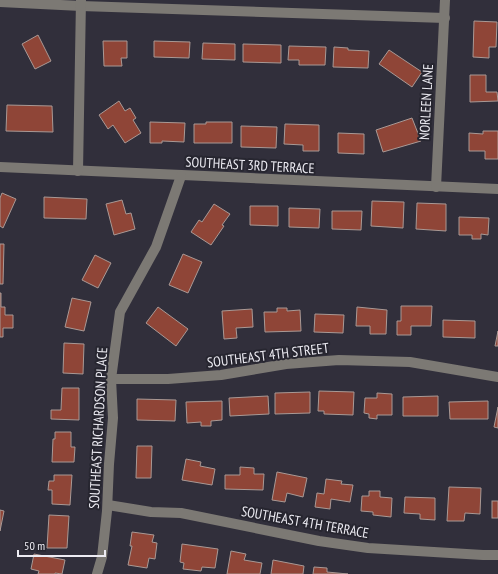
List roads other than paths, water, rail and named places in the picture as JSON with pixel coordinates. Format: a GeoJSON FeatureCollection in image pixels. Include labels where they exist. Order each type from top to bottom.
{"type":"FeatureCollection","features":[{"type":"Feature","properties":{"kind":"street","name":"NORLEEN LANE"},"geometry":{"type":"LineString","coordinates":[[436,187],[445,0]]}},
{"type":"Feature","properties":{"kind":"street"},"geometry":{"type":"LineString","coordinates":[[0,2],[81,3],[445,18]]}},
{"type":"Feature","properties":{"kind":"street"},"geometry":{"type":"LineString","coordinates":[[78,171],[81,3]]}},
{"type":"Feature","properties":{"kind":"street","name":"SOUTHEAST 3RD TERRACE"},"geometry":{"type":"LineString","coordinates":[[0,167],[498,189]]}},
{"type":"Feature","properties":{"kind":"street","name":"SOUTHEAST RICHARDSON PLACE"},"geometry":{"type":"LineString","coordinates":[[97,574],[102,557],[108,505],[113,418],[111,379],[120,312],[156,247],[181,176]]}},
{"type":"Feature","properties":{"kind":"street","name":"SOUTHEAST 4TH STREET"},"geometry":{"type":"LineString","coordinates":[[111,379],[176,379],[221,375],[286,364],[339,360],[410,362],[498,377]]}},
{"type":"Feature","properties":{"kind":"street","name":"SOUTHEAST 4TH TERRACE"},"geometry":{"type":"LineString","coordinates":[[108,505],[151,512],[182,513],[319,541],[368,548],[483,555],[498,554]]}}]}
